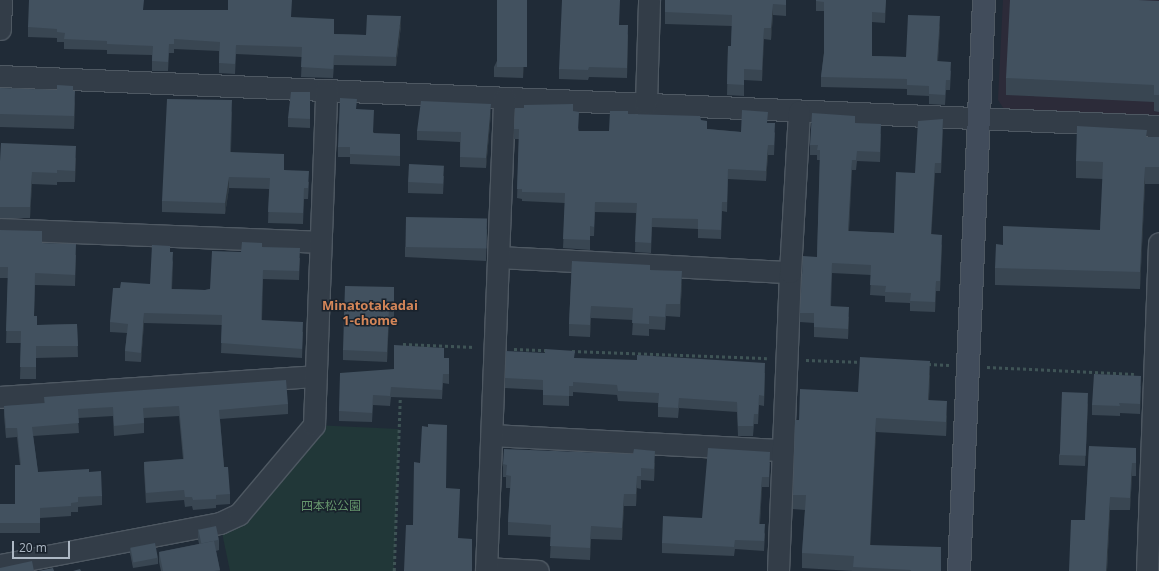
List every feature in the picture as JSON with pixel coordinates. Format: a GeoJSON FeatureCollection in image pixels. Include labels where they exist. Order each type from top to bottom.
{"type":"FeatureCollection","features":[{"type":"Feature","properties":{"kind":"street"},"geometry":{"type":"LineString","coordinates":[[0,29],[1,0]]}},
{"type":"Feature","properties":{"kind":"street"},"geometry":{"type":"LineString","coordinates":[[646,103],[649,0]]}},
{"type":"Feature","properties":{"kind":"street"},"geometry":{"type":"LineString","coordinates":[[959,571],[984,0]]}},
{"type":"Feature","properties":{"kind":"street"},"geometry":{"type":"LineString","coordinates":[[0,76],[646,103],[799,111],[980,117],[1159,126]]}},
{"type":"Feature","properties":{"kind":"street"},"geometry":{"type":"LineString","coordinates":[[0,565],[220,523],[239,514],[314,425],[326,90]]}},
{"type":"Feature","properties":{"kind":"street"},"geometry":{"type":"LineString","coordinates":[[504,98],[486,570],[538,571]]}},
{"type":"Feature","properties":{"kind":"street"},"geometry":{"type":"LineString","coordinates":[[778,571],[790,272],[799,111]]}},
{"type":"Feature","properties":{"kind":"street"},"geometry":{"type":"LineString","coordinates":[[0,229],[320,242]]}},
{"type":"Feature","properties":{"kind":"street"},"geometry":{"type":"LineString","coordinates":[[1147,571],[1159,243]]}},
{"type":"Feature","properties":{"kind":"street"},"geometry":{"type":"LineString","coordinates":[[499,257],[790,272]]}},
{"type":"Feature","properties":{"kind":"street"},"geometry":{"type":"LineString","coordinates":[[0,397],[315,376]]}},
{"type":"Feature","properties":{"kind":"street"},"geometry":{"type":"LineString","coordinates":[[492,435],[782,450]]}},
{"type":"Feature","properties":{"kind":"path"},"geometry":{"type":"LineString","coordinates":[[402,352],[403,344],[550,350]]}},
{"type":"Feature","properties":{"kind":"path"},"geometry":{"type":"LineString","coordinates":[[566,350],[871,362]]}},
{"type":"Feature","properties":{"kind":"path"},"geometry":{"type":"LineString","coordinates":[[925,364],[1154,375]]}},
{"type":"Feature","properties":{"kind":"path"},"geometry":{"type":"LineString","coordinates":[[394,571],[401,390]]}},
{"type":"Feature","properties":{"kind":"shaded area"},"geometry":{"type":"Polygon","coordinates":[[[1003,0],[1159,0],[1159,116],[1004,109],[998,100],[1003,0]]]}},
{"type":"Feature","properties":{"kind":"green space","name":"四本松公園"},"geometry":{"type":"Polygon","coordinates":[[[314,425],[399,429],[394,571],[230,571],[220,523],[314,425]]]}},
{"type":"Feature","properties":{"kind":"building"},"geometry":{"type":"Polygon","coordinates":[[[29,0],[144,0],[143,10],[228,10],[228,0],[292,0],[291,17],[334,19],[334,34],[366,35],[367,15],[401,16],[396,57],[334,55],[333,69],[301,67],[302,47],[236,45],[235,64],[219,63],[220,42],[174,39],[174,44],[169,44],[168,62],[152,61],[153,46],[107,44],[107,41],[64,39],[65,33],[57,32],[57,29],[28,27],[29,0]]]}},
{"type":"Feature","properties":{"kind":"building"},"geometry":{"type":"Polygon","coordinates":[[[497,0],[527,0],[527,67],[497,67],[497,0]]]}},
{"type":"Feature","properties":{"kind":"building"},"geometry":{"type":"Polygon","coordinates":[[[562,0],[620,0],[619,25],[628,25],[627,68],[589,67],[588,70],[559,69],[562,0]]]}},
{"type":"Feature","properties":{"kind":"building"},"geometry":{"type":"Polygon","coordinates":[[[665,0],[786,0],[786,5],[773,4],[771,28],[764,28],[762,70],[744,69],[744,85],[727,84],[728,46],[731,46],[732,15],[665,12],[665,0]]]}},
{"type":"Feature","properties":{"kind":"building"},"geometry":{"type":"Polygon","coordinates":[[[816,0],[886,0],[885,13],[872,12],[872,56],[906,57],[908,15],[940,16],[937,61],[951,62],[950,80],[946,80],[945,95],[929,94],[929,86],[907,85],[907,79],[821,77],[824,53],[824,2],[816,0]]]}},
{"type":"Feature","properties":{"kind":"building"},"geometry":{"type":"Polygon","coordinates":[[[1010,0],[1159,1],[1159,95],[1154,95],[1154,85],[1006,78],[1010,0]]]}},
{"type":"Feature","properties":{"kind":"building"},"geometry":{"type":"Polygon","coordinates":[[[57,85],[73,86],[73,91],[75,91],[74,116],[0,114],[0,88],[57,90],[57,85]]]}},
{"type":"Feature","properties":{"kind":"building"},"geometry":{"type":"Polygon","coordinates":[[[291,92],[310,92],[310,119],[288,118],[291,92]]]}},
{"type":"Feature","properties":{"kind":"building"},"geometry":{"type":"Polygon","coordinates":[[[340,98],[357,99],[356,109],[374,110],[373,133],[400,134],[400,156],[350,154],[350,147],[338,147],[340,98]]]}},
{"type":"Feature","properties":{"kind":"building"},"geometry":{"type":"Polygon","coordinates":[[[167,99],[232,100],[230,152],[284,154],[284,170],[309,171],[308,188],[304,188],[303,213],[268,212],[270,178],[229,177],[225,203],[162,201],[167,99]]]}},
{"type":"Feature","properties":{"kind":"building"},"geometry":{"type":"Polygon","coordinates":[[[421,101],[491,104],[486,158],[460,157],[461,132],[417,131],[421,101]]]}},
{"type":"Feature","properties":{"kind":"building"},"geometry":{"type":"Polygon","coordinates":[[[573,104],[573,111],[579,112],[578,131],[609,131],[610,111],[628,111],[628,114],[700,116],[701,120],[707,121],[707,129],[741,132],[742,110],[768,112],[767,123],[775,123],[774,145],[768,145],[766,171],[728,169],[727,202],[722,202],[721,230],[698,229],[698,219],[652,218],[651,243],[635,242],[637,203],[595,202],[594,227],[590,226],[590,240],[563,239],[565,193],[522,192],[522,189],[517,189],[519,129],[514,129],[515,108],[524,108],[524,105],[573,104]]]}},
{"type":"Feature","properties":{"kind":"building"},"geometry":{"type":"Polygon","coordinates":[[[812,113],[855,116],[855,123],[881,124],[880,152],[857,151],[856,160],[852,160],[848,231],[894,233],[896,172],[915,173],[918,121],[943,119],[941,163],[935,163],[931,234],[942,235],[940,281],[936,281],[935,302],[910,301],[911,293],[885,292],[886,286],[870,285],[871,265],[832,263],[830,306],[849,307],[848,329],[814,327],[814,313],[800,313],[803,256],[817,257],[820,150],[817,150],[818,145],[810,145],[812,113]]]}},
{"type":"Feature","properties":{"kind":"building"},"geometry":{"type":"Polygon","coordinates":[[[1077,126],[1147,130],[1146,137],[1159,137],[1159,167],[1145,167],[1140,272],[995,268],[996,244],[1003,245],[1003,226],[1100,230],[1103,162],[1076,161],[1077,126]]]}},
{"type":"Feature","properties":{"kind":"building"},"geometry":{"type":"Polygon","coordinates":[[[1,143],[76,146],[75,171],[57,170],[57,173],[32,172],[30,207],[0,207],[1,143]]]}},
{"type":"Feature","properties":{"kind":"building"},"geometry":{"type":"Polygon","coordinates":[[[409,164],[444,166],[443,184],[408,182],[409,164]]]}},
{"type":"Feature","properties":{"kind":"building"},"geometry":{"type":"Polygon","coordinates":[[[406,217],[487,218],[486,248],[405,247],[406,217]]]}},
{"type":"Feature","properties":{"kind":"building"},"geometry":{"type":"Polygon","coordinates":[[[0,230],[42,231],[42,243],[76,244],[75,275],[35,273],[34,316],[37,316],[37,325],[77,324],[78,346],[36,346],[36,367],[20,367],[21,331],[6,331],[8,267],[0,267],[0,230]]]}},
{"type":"Feature","properties":{"kind":"building"},"geometry":{"type":"Polygon","coordinates":[[[242,242],[262,243],[262,247],[300,248],[299,271],[263,270],[261,320],[303,322],[302,349],[221,343],[222,315],[144,313],[141,353],[125,351],[128,324],[110,322],[113,288],[120,288],[121,282],[150,284],[152,245],[170,246],[170,252],[173,252],[171,289],[205,290],[210,289],[212,251],[241,252],[242,242]]]}},
{"type":"Feature","properties":{"kind":"building"},"geometry":{"type":"Polygon","coordinates":[[[572,261],[650,265],[650,270],[682,271],[680,304],[666,304],[665,317],[649,316],[649,324],[632,323],[633,308],[591,306],[590,325],[569,324],[572,261]]]}},
{"type":"Feature","properties":{"kind":"building"},"geometry":{"type":"Polygon","coordinates":[[[345,286],[394,287],[394,310],[389,310],[387,352],[343,350],[345,286]]]}},
{"type":"Feature","properties":{"kind":"building"},"geometry":{"type":"Polygon","coordinates":[[[394,345],[444,348],[444,358],[449,358],[449,374],[443,374],[442,390],[391,387],[390,396],[373,395],[372,413],[339,411],[340,373],[394,369],[394,345]]]}},
{"type":"Feature","properties":{"kind":"building"},"geometry":{"type":"Polygon","coordinates":[[[545,349],[575,351],[574,358],[637,360],[637,355],[765,363],[764,396],[759,395],[758,414],[754,414],[753,426],[738,426],[737,402],[679,398],[678,408],[658,407],[659,393],[618,391],[617,385],[573,382],[573,386],[569,386],[569,396],[543,395],[543,380],[505,378],[506,351],[545,353],[545,349]]]}},
{"type":"Feature","properties":{"kind":"building"},"geometry":{"type":"Polygon","coordinates":[[[860,357],[930,361],[928,400],[947,401],[946,422],[876,418],[870,545],[941,547],[941,571],[911,571],[853,567],[854,556],[802,553],[806,495],[793,495],[795,420],[799,420],[800,389],[858,392],[860,357]]]}},
{"type":"Feature","properties":{"kind":"building"},"geometry":{"type":"Polygon","coordinates":[[[1094,374],[1141,376],[1140,404],[1119,403],[1120,406],[1092,405],[1094,374]]]}},
{"type":"Feature","properties":{"kind":"building"},"geometry":{"type":"Polygon","coordinates":[[[286,380],[288,404],[219,410],[224,467],[228,467],[230,494],[216,495],[216,499],[193,500],[192,497],[185,497],[184,490],[146,493],[144,462],[184,459],[179,406],[143,408],[144,423],[114,426],[113,407],[78,409],[79,423],[32,427],[38,472],[89,469],[89,472],[101,471],[102,496],[78,497],[78,502],[71,503],[71,506],[40,508],[40,523],[0,523],[0,504],[15,504],[15,465],[21,465],[17,428],[6,428],[4,406],[45,403],[44,397],[286,380]]]}},
{"type":"Feature","properties":{"kind":"building"},"geometry":{"type":"Polygon","coordinates":[[[1062,392],[1088,393],[1086,456],[1060,455],[1062,392]]]}},
{"type":"Feature","properties":{"kind":"building"},"geometry":{"type":"Polygon","coordinates":[[[428,424],[447,425],[446,488],[460,489],[458,538],[472,539],[472,571],[404,571],[406,525],[413,525],[414,462],[420,463],[422,426],[428,427],[428,424]]]}},
{"type":"Feature","properties":{"kind":"building"},"geometry":{"type":"Polygon","coordinates":[[[1089,446],[1136,448],[1136,463],[1132,463],[1130,498],[1110,497],[1106,571],[1069,571],[1071,520],[1085,520],[1089,446]]]}},
{"type":"Feature","properties":{"kind":"building"},"geometry":{"type":"Polygon","coordinates":[[[708,448],[770,452],[769,477],[762,477],[759,524],[765,524],[764,541],[735,540],[734,547],[662,543],[663,516],[702,518],[708,448]]]}},
{"type":"Feature","properties":{"kind":"building"},"geometry":{"type":"Polygon","coordinates":[[[504,449],[633,454],[634,449],[655,451],[654,469],[641,468],[641,476],[637,476],[636,494],[624,494],[622,528],[591,526],[590,548],[550,546],[551,525],[508,522],[511,476],[506,475],[507,465],[503,464],[504,449]]]}},
{"type":"Feature","properties":{"kind":"building"},"geometry":{"type":"Polygon","coordinates":[[[216,526],[219,540],[201,543],[198,530],[216,526]]]}},
{"type":"Feature","properties":{"kind":"building"},"geometry":{"type":"Polygon","coordinates":[[[214,541],[220,570],[163,571],[159,552],[214,541]]]}},
{"type":"Feature","properties":{"kind":"building"},"geometry":{"type":"Polygon","coordinates":[[[155,543],[158,558],[133,562],[130,548],[155,543]]]}},
{"type":"Feature","properties":{"kind":"building"},"geometry":{"type":"Polygon","coordinates":[[[32,561],[34,571],[0,571],[0,568],[32,561]]]}},
{"type":"Feature","properties":{"kind":"building"},"geometry":{"type":"Polygon","coordinates":[[[53,568],[54,571],[38,571],[53,568]]]}},
{"type":"Feature","properties":{"kind":"district","name":"Minatotakadai 1-chome"},"geometry":{"type":"Point","coordinates":[370,314]}}]}
